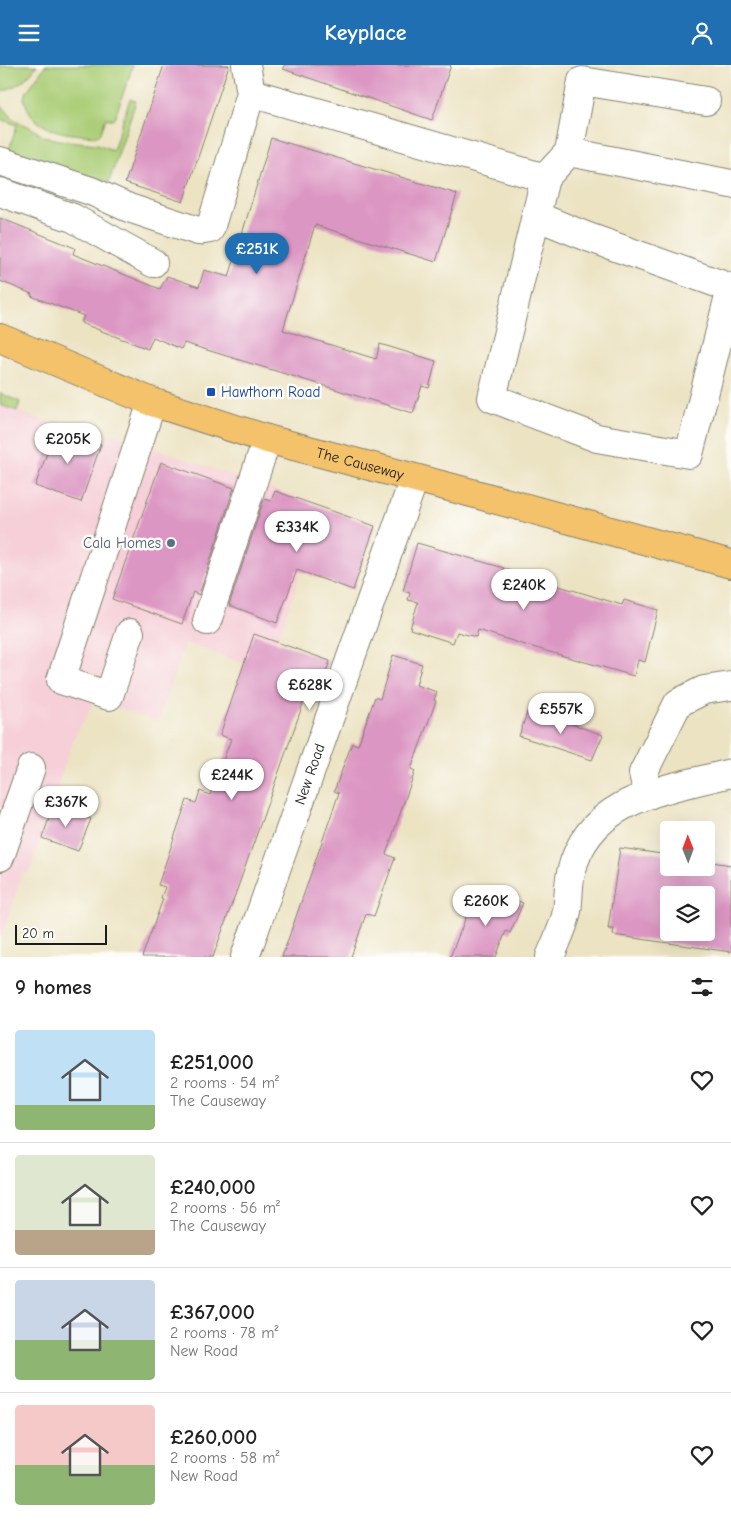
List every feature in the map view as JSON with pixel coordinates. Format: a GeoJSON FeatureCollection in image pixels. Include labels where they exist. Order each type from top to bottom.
{"type":"FeatureCollection","features":[{"type":"Feature","properties":{"kind":"main road","name":"The Causeway"},"geometry":{"type":"LineString","coordinates":[[0,338],[152,402],[267,439],[414,479],[468,491],[731,564]]}},
{"type":"Feature","properties":{"kind":"street"},"geometry":{"type":"LineString","coordinates":[[0,161],[91,191],[129,208],[198,231],[210,229],[252,93],[246,65]]}},
{"type":"Feature","properties":{"kind":"street"},"geometry":{"type":"LineString","coordinates":[[536,215],[588,237],[731,288],[689,454],[597,438],[492,398],[536,215],[545,178],[569,152],[582,81],[706,101]]}},
{"type":"Feature","properties":{"kind":"street"},"geometry":{"type":"LineString","coordinates":[[252,93],[545,178]]}},
{"type":"Feature","properties":{"kind":"street"},"geometry":{"type":"LineString","coordinates":[[569,152],[731,184]]}},
{"type":"Feature","properties":{"kind":"street"},"geometry":{"type":"LineString","coordinates":[[0,192],[73,219],[153,263]]}},
{"type":"Feature","properties":{"kind":"street"},"geometry":{"type":"LineString","coordinates":[[130,633],[109,697],[61,680],[152,402]]}},
{"type":"Feature","properties":{"kind":"street"},"geometry":{"type":"LineString","coordinates":[[207,621],[267,439]]}},
{"type":"Feature","properties":{"kind":"street","name":"New Road"},"geometry":{"type":"LineString","coordinates":[[245,957],[414,479]]}},
{"type":"Feature","properties":{"kind":"street"},"geometry":{"type":"LineString","coordinates":[[648,795],[643,773],[678,703],[704,690],[731,686]]}},
{"type":"Feature","properties":{"kind":"street"},"geometry":{"type":"LineString","coordinates":[[0,857],[31,768]]}},
{"type":"Feature","properties":{"kind":"street"},"geometry":{"type":"LineString","coordinates":[[550,957],[567,913],[571,873],[579,848],[598,822],[621,806],[648,795],[731,773]]}},
{"type":"Feature","properties":{"kind":"shaded area"},"geometry":{"type":"Polygon","coordinates":[[[0,405],[107,443],[111,434],[323,507],[273,654],[250,646],[243,663],[185,643],[158,722],[95,700],[74,738],[29,874],[23,872],[0,942],[0,405]]]}},
{"type":"Feature","properties":{"kind":"green space"},"geometry":{"type":"Polygon","coordinates":[[[0,65],[37,65],[21,82],[0,92],[0,65]]]}},
{"type":"Feature","properties":{"kind":"green space"},"geometry":{"type":"Polygon","coordinates":[[[46,65],[133,65],[114,120],[106,118],[101,133],[98,136],[64,133],[53,130],[35,119],[28,110],[24,98],[46,65]]]}},
{"type":"Feature","properties":{"kind":"green space"},"geometry":{"type":"Polygon","coordinates":[[[130,99],[136,101],[109,182],[9,150],[17,125],[0,119],[0,105],[13,119],[43,136],[59,140],[97,144],[113,150],[130,99]]]}},
{"type":"Feature","properties":{"kind":"green space"},"geometry":{"type":"Polygon","coordinates":[[[0,393],[20,402],[17,411],[0,405],[0,393]]]}},
{"type":"Feature","properties":{"kind":"building"},"geometry":{"type":"Polygon","coordinates":[[[164,65],[229,65],[183,202],[125,183],[164,65]]]}},
{"type":"Feature","properties":{"kind":"building"},"geometry":{"type":"Polygon","coordinates":[[[284,65],[451,65],[432,120],[283,69],[284,65]]]}},
{"type":"Feature","properties":{"kind":"building"},"geometry":{"type":"Polygon","coordinates":[[[271,138],[457,194],[436,262],[315,225],[283,330],[376,359],[380,344],[436,361],[429,388],[422,386],[413,413],[184,343],[181,349],[153,337],[148,349],[81,323],[84,316],[31,296],[32,294],[0,281],[0,218],[75,248],[73,254],[160,289],[167,276],[199,287],[204,270],[229,277],[271,138]]]}},
{"type":"Feature","properties":{"kind":"building"},"geometry":{"type":"Polygon","coordinates":[[[56,428],[101,444],[81,502],[35,486],[56,428]]]}},
{"type":"Feature","properties":{"kind":"building","name":"Cala Homes"},"geometry":{"type":"Polygon","coordinates":[[[161,462],[234,488],[199,595],[193,592],[182,624],[112,599],[161,462]]]}},
{"type":"Feature","properties":{"kind":"building"},"geometry":{"type":"Polygon","coordinates":[[[275,491],[375,526],[353,590],[297,570],[277,623],[229,605],[264,499],[271,501],[275,491]]]}},
{"type":"Feature","properties":{"kind":"building"},"geometry":{"type":"Polygon","coordinates":[[[417,543],[622,605],[624,600],[658,610],[645,662],[638,660],[634,676],[478,630],[476,637],[457,632],[453,643],[410,629],[418,602],[408,600],[410,593],[403,591],[417,543]]]}},
{"type":"Feature","properties":{"kind":"building"},"geometry":{"type":"Polygon","coordinates":[[[254,634],[330,661],[318,694],[308,690],[213,957],[142,957],[163,899],[161,898],[165,887],[158,885],[187,800],[196,803],[200,791],[210,795],[231,739],[220,735],[254,634]]]}},
{"type":"Feature","properties":{"kind":"building"},"geometry":{"type":"Polygon","coordinates":[[[393,655],[422,664],[416,685],[437,692],[434,700],[436,701],[411,769],[415,771],[386,854],[395,858],[374,916],[366,914],[351,957],[282,957],[339,793],[334,791],[352,743],[358,745],[375,697],[380,699],[393,655]]]}},
{"type":"Feature","properties":{"kind":"building"},"geometry":{"type":"Polygon","coordinates":[[[528,710],[603,735],[592,760],[519,736],[528,710]]]}},
{"type":"Feature","properties":{"kind":"building"},"geometry":{"type":"Polygon","coordinates":[[[54,805],[91,819],[78,851],[42,838],[54,805]]]}},
{"type":"Feature","properties":{"kind":"building"},"geometry":{"type":"Polygon","coordinates":[[[620,848],[660,854],[660,876],[715,876],[715,862],[731,865],[731,952],[613,935],[614,929],[608,929],[620,848]]]}},
{"type":"Feature","properties":{"kind":"building"},"geometry":{"type":"Polygon","coordinates":[[[499,893],[523,903],[510,933],[506,931],[496,957],[450,957],[474,897],[495,905],[499,893]]]}},
{"type":"Feature","properties":{"kind":"place","name":"Hawthorn Road"},"geometry":{"type":"Point","coordinates":[211,392]}},
{"type":"Feature","properties":{"kind":"place","name":"Cala Homes"},"geometry":{"type":"Point","coordinates":[171,543]}}]}
